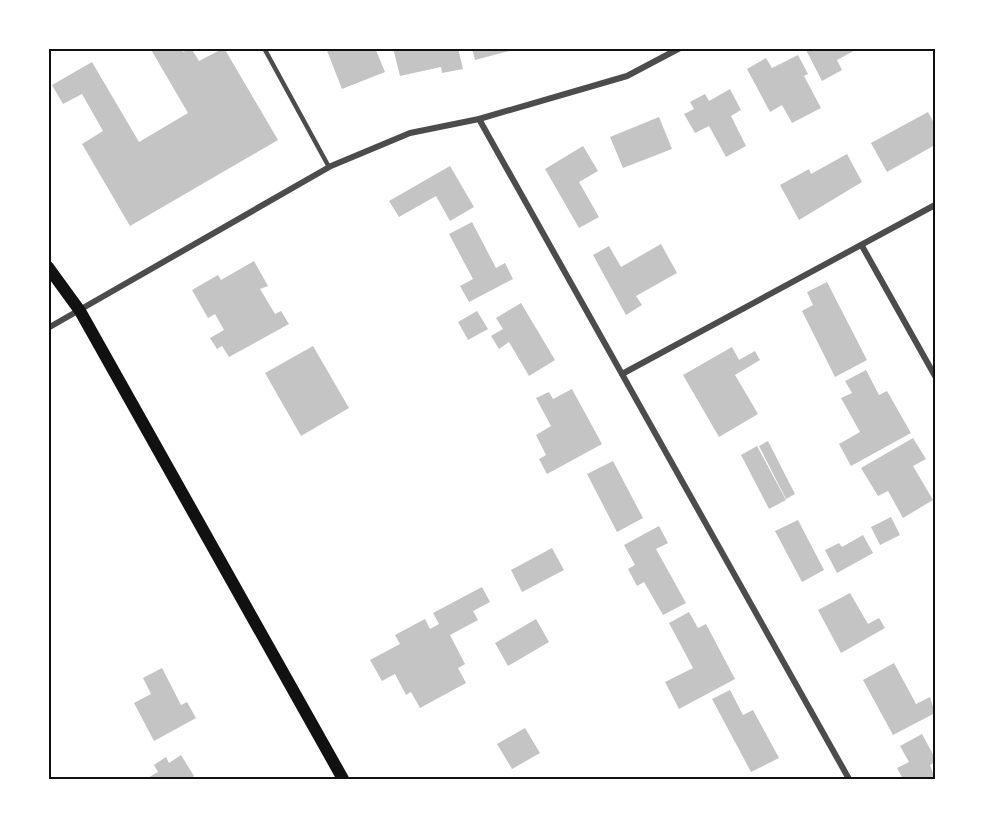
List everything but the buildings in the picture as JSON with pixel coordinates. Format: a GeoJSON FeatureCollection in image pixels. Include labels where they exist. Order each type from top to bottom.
{"type":"FeatureCollection","features":[{"type":"Feature","properties":{"kind":"main road"},"geometry":{"type":"LineString","coordinates":[[48,267],[80,311],[343,779]]}},
{"type":"Feature","properties":{"kind":"street"},"geometry":{"type":"LineString","coordinates":[[48,328],[329,167],[410,133],[478,119],[627,76],[680,48]]}},
{"type":"Feature","properties":{"kind":"street"},"geometry":{"type":"LineString","coordinates":[[478,119],[849,779]]}},
{"type":"Feature","properties":{"kind":"street"},"geometry":{"type":"LineString","coordinates":[[622,374],[935,205]]}},
{"type":"Feature","properties":{"kind":"street"},"geometry":{"type":"LineString","coordinates":[[862,246],[935,376]]}},
{"type":"Feature","properties":{"kind":"lane"},"geometry":{"type":"LineString","coordinates":[[264,48],[329,167]]}}]}
